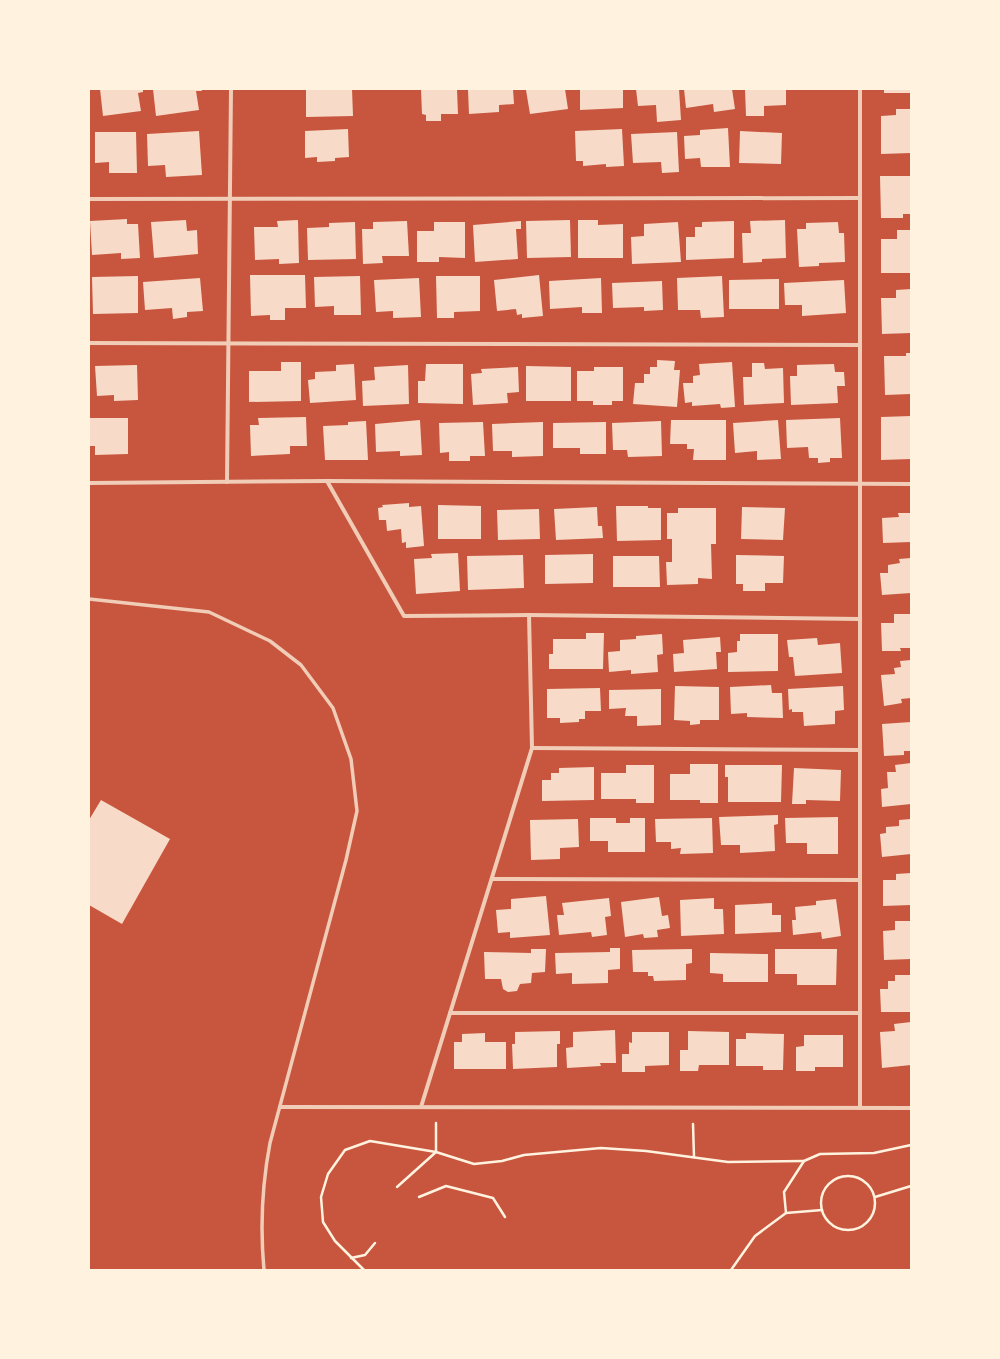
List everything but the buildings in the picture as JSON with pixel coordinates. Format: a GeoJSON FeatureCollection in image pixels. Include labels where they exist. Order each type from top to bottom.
{"type":"FeatureCollection","features":[{"type":"Feature","properties":{"kind":"street"},"geometry":{"type":"LineString","coordinates":[[227,482],[231,89]]}},
{"type":"Feature","properties":{"kind":"street"},"geometry":{"type":"LineString","coordinates":[[860,89],[860,1108]]}},
{"type":"Feature","properties":{"kind":"street"},"geometry":{"type":"LineString","coordinates":[[89,199],[860,198]]}},
{"type":"Feature","properties":{"kind":"street"},"geometry":{"type":"LineString","coordinates":[[89,343],[860,345]]}},
{"type":"Feature","properties":{"kind":"street"},"geometry":{"type":"LineString","coordinates":[[327,481],[404,616],[529,615],[859,619]]}},
{"type":"Feature","properties":{"kind":"street"},"geometry":{"type":"LineString","coordinates":[[89,484],[327,481],[911,484]]}},
{"type":"Feature","properties":{"kind":"street"},"geometry":{"type":"LineString","coordinates":[[89,599],[209,612],[270,641],[302,665],[333,708],[351,759],[357,811],[346,860],[280,1107],[264,1175],[261,1242],[264,1270]]}},
{"type":"Feature","properties":{"kind":"street"},"geometry":{"type":"LineString","coordinates":[[422,1107],[532,748],[529,615]]}},
{"type":"Feature","properties":{"kind":"street"},"geometry":{"type":"LineString","coordinates":[[532,748],[860,750]]}},
{"type":"Feature","properties":{"kind":"street"},"geometry":{"type":"LineString","coordinates":[[492,879],[860,880]]}},
{"type":"Feature","properties":{"kind":"street"},"geometry":{"type":"LineString","coordinates":[[450,1013],[860,1013]]}},
{"type":"Feature","properties":{"kind":"street"},"geometry":{"type":"LineString","coordinates":[[280,1107],[911,1108]]}},
{"type":"Feature","properties":{"kind":"path"},"geometry":{"type":"LineString","coordinates":[[397,1187],[436,1152],[436,1107]]}},
{"type":"Feature","properties":{"kind":"path"},"geometry":{"type":"LineString","coordinates":[[693,1108],[694,1158]]}},
{"type":"Feature","properties":{"kind":"path"},"geometry":{"type":"LineString","coordinates":[[364,1270],[350,1258],[335,1241],[323,1222],[321,1197],[328,1174],[344,1150],[370,1141],[436,1152],[474,1164],[502,1161],[524,1155],[601,1148],[728,1162],[804,1161],[820,1154],[874,1153],[911,1145]]}},
{"type":"Feature","properties":{"kind":"path"},"geometry":{"type":"LineString","coordinates":[[786,1213],[784,1192],[804,1161]]}},
{"type":"Feature","properties":{"kind":"path"},"geometry":{"type":"LineString","coordinates":[[853,1176],[861,1179],[868,1184],[875,1197],[875,1209],[871,1217],[865,1224],[858,1228],[848,1230],[836,1226],[826,1217],[822,1210],[821,1201],[824,1192],[835,1179],[853,1176]]}},
{"type":"Feature","properties":{"kind":"path"},"geometry":{"type":"LineString","coordinates":[[420,1197],[446,1186],[468,1191],[493,1198],[505,1217]]}},
{"type":"Feature","properties":{"kind":"path"},"geometry":{"type":"LineString","coordinates":[[875,1197],[911,1186]]}},
{"type":"Feature","properties":{"kind":"path"},"geometry":{"type":"LineString","coordinates":[[731,1270],[756,1236],[786,1213],[822,1210]]}},
{"type":"Feature","properties":{"kind":"path"},"geometry":{"type":"LineString","coordinates":[[350,1258],[365,1255],[375,1243]]}}]}
